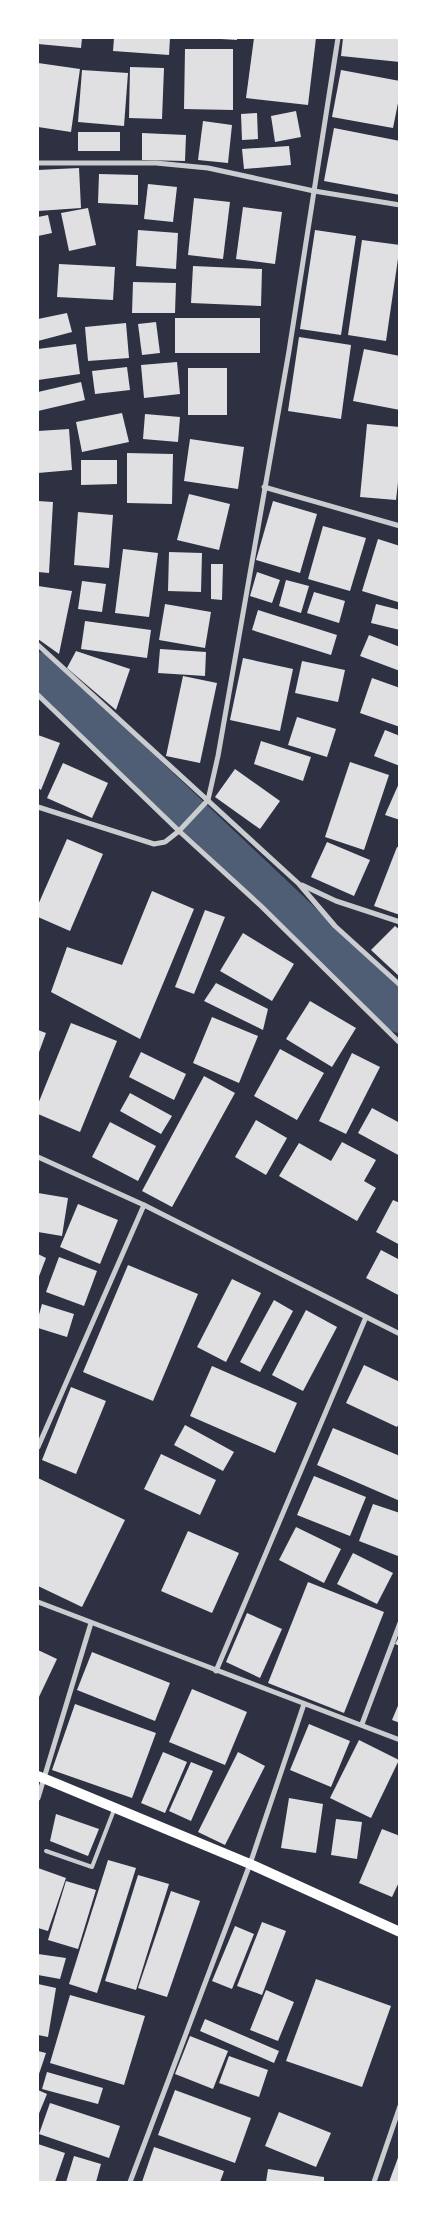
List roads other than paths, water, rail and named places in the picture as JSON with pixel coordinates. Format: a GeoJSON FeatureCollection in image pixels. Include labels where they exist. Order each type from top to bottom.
{"type":"FeatureCollection","features":[{"type":"Feature","properties":{"kind":"main road"},"geometry":{"type":"LineString","coordinates":[[41,1777],[250,1864],[400,1932]]}},
{"type":"Feature","properties":{"kind":"street"},"geometry":{"type":"LineString","coordinates":[[38,807],[154,844],[165,842],[179,831],[208,800],[218,756],[289,350],[338,38]]}},
{"type":"Feature","properties":{"kind":"street"},"geometry":{"type":"LineString","coordinates":[[38,162],[156,163],[208,168],[314,191],[400,206]]}},
{"type":"Feature","properties":{"kind":"street"},"geometry":{"type":"LineString","coordinates":[[264,487],[400,526]]}},
{"type":"Feature","properties":{"kind":"street"},"geometry":{"type":"LineString","coordinates":[[38,645],[299,884],[335,926],[400,985]]}},
{"type":"Feature","properties":{"kind":"street"},"geometry":{"type":"LineString","coordinates":[[38,695],[179,831],[261,906],[400,1042]]}},
{"type":"Feature","properties":{"kind":"street"},"geometry":{"type":"LineString","coordinates":[[299,884],[336,901],[400,922]]}},
{"type":"Feature","properties":{"kind":"street"},"geometry":{"type":"LineString","coordinates":[[38,1158],[144,1205],[400,1334]]}},
{"type":"Feature","properties":{"kind":"street"},"geometry":{"type":"LineString","coordinates":[[38,1447],[144,1205]]}},
{"type":"Feature","properties":{"kind":"street"},"geometry":{"type":"LineString","coordinates":[[216,1670],[366,1317]]}},
{"type":"Feature","properties":{"kind":"street"},"geometry":{"type":"LineString","coordinates":[[38,1602],[400,1740]]}},
{"type":"Feature","properties":{"kind":"street"},"geometry":{"type":"LineString","coordinates":[[38,1798],[41,1777],[91,1623]]}},
{"type":"Feature","properties":{"kind":"street"},"geometry":{"type":"LineString","coordinates":[[362,1724],[400,1623]]}},
{"type":"Feature","properties":{"kind":"street"},"geometry":{"type":"LineString","coordinates":[[130,2182],[250,1864],[304,1704]]}},
{"type":"Feature","properties":{"kind":"street"},"geometry":{"type":"LineString","coordinates":[[374,2182],[400,2106]]}},
{"type":"Feature","properties":{"kind":"lane"},"geometry":{"type":"LineString","coordinates":[[46,1851],[92,1867],[114,1808]]}},
{"type":"Feature","properties":{"kind":"waterway"},"geometry":{"type":"LineString","coordinates":[[38,671],[400,1014]]}}]}
